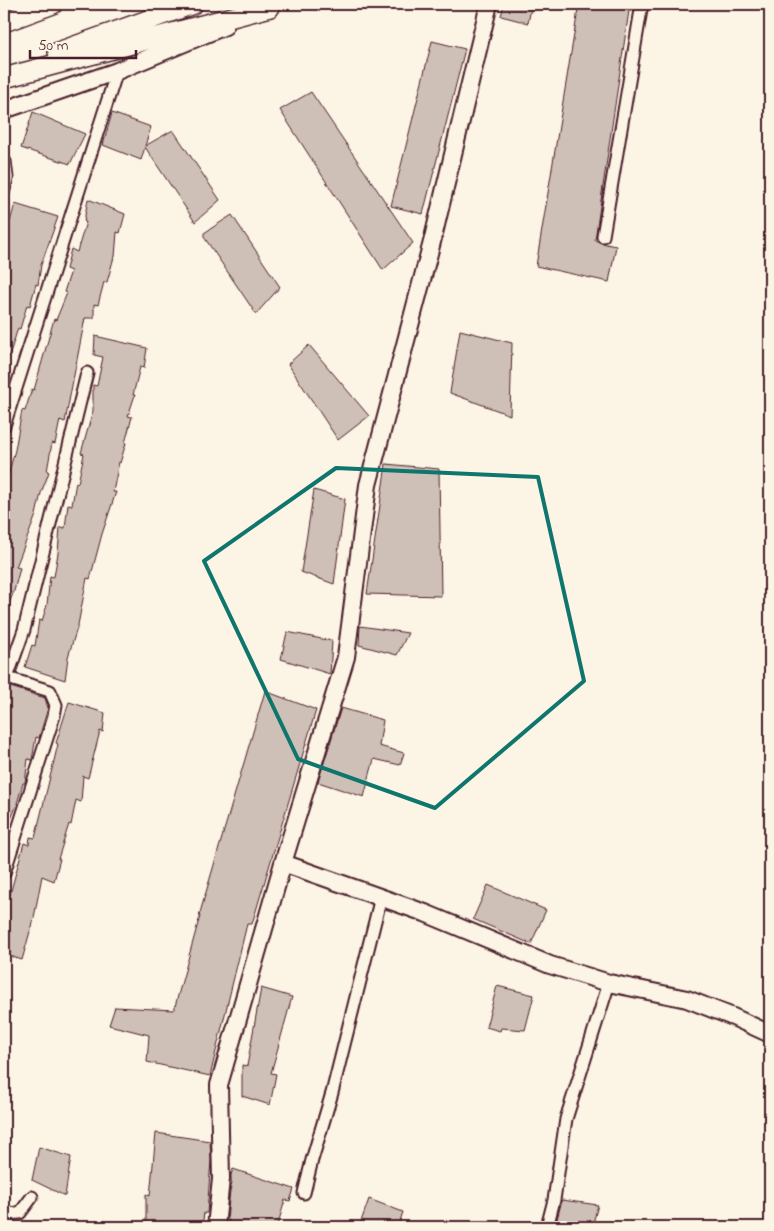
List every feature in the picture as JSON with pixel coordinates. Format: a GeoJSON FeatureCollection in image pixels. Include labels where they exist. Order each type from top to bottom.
{"type":"FeatureCollection","features":[{"type":"Feature","properties":{"kind":"main road"},"geometry":{"type":"LineString","coordinates":[[4,22],[54,4]]}},
{"type":"Feature","properties":{"kind":"main road"},"geometry":{"type":"LineString","coordinates":[[4,72],[193,4]]}},
{"type":"Feature","properties":{"kind":"main road"},"geometry":{"type":"LineString","coordinates":[[4,78],[275,5]]}},
{"type":"Feature","properties":{"kind":"street"},"geometry":{"type":"LineString","coordinates":[[216,1227],[221,1179],[219,1085],[346,657],[368,485],[432,242],[489,4]]}},
{"type":"Feature","properties":{"kind":"street"},"geometry":{"type":"LineString","coordinates":[[603,236],[642,4]]}},
{"type":"Feature","properties":{"kind":"street"},"geometry":{"type":"LineString","coordinates":[[4,110],[117,71],[275,5]]}},
{"type":"Feature","properties":{"kind":"street"},"geometry":{"type":"LineString","coordinates":[[4,426],[117,71]]}},
{"type":"Feature","properties":{"kind":"street"},"geometry":{"type":"LineString","coordinates":[[4,873],[56,705],[50,691],[6,678],[24,630],[87,373]]}},
{"type":"Feature","properties":{"kind":"street"},"geometry":{"type":"LineString","coordinates":[[284,863],[434,917],[550,966],[609,983],[687,999],[770,1034]]}},
{"type":"Feature","properties":{"kind":"street"},"geometry":{"type":"LineString","coordinates":[[304,1194],[332,1093],[381,897]]}},
{"type":"Feature","properties":{"kind":"street"},"geometry":{"type":"LineString","coordinates":[[547,1227],[554,1200],[566,1118],[609,983]]}},
{"type":"Feature","properties":{"kind":"street"},"geometry":{"type":"LineString","coordinates":[[4,1214],[20,1213],[32,1197]]}},
{"type":"Feature","properties":{"kind":"lane"},"geometry":{"type":"LineString","coordinates":[[4,202],[10,178],[8,161]]}},
{"type":"Feature","properties":{"kind":"highlighted area"},"geometry":{"type":"Polygon","coordinates":[[[336,468],[538,477],[584,681],[435,808],[298,759],[204,561],[336,468]]]}},
{"type":"Feature","properties":{"kind":"building"},"geometry":{"type":"Polygon","coordinates":[[[504,4],[532,4],[528,23],[501,16],[504,4]]]}},
{"type":"Feature","properties":{"kind":"building"},"geometry":{"type":"Polygon","coordinates":[[[579,4],[630,4],[595,240],[616,246],[609,282],[536,266],[579,4]]]}},
{"type":"Feature","properties":{"kind":"building"},"geometry":{"type":"Polygon","coordinates":[[[432,41],[465,49],[423,214],[391,206],[432,41]]]}},
{"type":"Feature","properties":{"kind":"building"},"geometry":{"type":"Polygon","coordinates":[[[311,92],[413,243],[383,270],[280,110],[311,92]]]}},
{"type":"Feature","properties":{"kind":"building"},"geometry":{"type":"Polygon","coordinates":[[[33,112],[85,134],[70,164],[21,148],[33,112]]]}},
{"type":"Feature","properties":{"kind":"building"},"geometry":{"type":"Polygon","coordinates":[[[112,113],[151,127],[145,146],[173,130],[220,200],[195,222],[145,147],[141,160],[103,145],[112,113]]]}},
{"type":"Feature","properties":{"kind":"building"},"geometry":{"type":"Polygon","coordinates":[[[88,199],[125,214],[120,233],[117,232],[115,257],[107,282],[104,282],[98,305],[94,304],[94,318],[85,318],[65,422],[60,420],[55,444],[52,443],[47,471],[49,472],[41,493],[36,515],[16,567],[20,568],[14,591],[4,616],[4,482],[6,483],[15,450],[22,410],[25,411],[32,389],[34,390],[54,319],[56,320],[67,293],[64,292],[71,271],[66,269],[71,249],[77,252],[86,222],[84,221],[88,199]]]}},
{"type":"Feature","properties":{"kind":"building"},"geometry":{"type":"Polygon","coordinates":[[[15,204],[58,217],[41,265],[38,285],[36,284],[30,306],[27,305],[6,366],[4,365],[4,243],[15,204]]]}},
{"type":"Feature","properties":{"kind":"building"},"geometry":{"type":"Polygon","coordinates":[[[232,215],[280,287],[256,314],[204,237],[204,233],[232,215]]]}},
{"type":"Feature","properties":{"kind":"building"},"geometry":{"type":"Polygon","coordinates":[[[460,330],[512,343],[510,415],[450,393],[460,330]]]}},
{"type":"Feature","properties":{"kind":"building"},"geometry":{"type":"Polygon","coordinates":[[[95,336],[147,348],[144,368],[140,367],[133,395],[135,395],[128,416],[132,417],[119,462],[113,492],[116,492],[90,579],[87,578],[78,625],[68,657],[65,680],[25,667],[32,645],[35,646],[39,620],[42,621],[47,605],[50,576],[54,577],[60,527],[65,528],[68,504],[72,505],[76,482],[78,483],[84,454],[81,453],[93,411],[93,385],[97,386],[103,357],[94,355],[95,336]]]}},
{"type":"Feature","properties":{"kind":"building"},"geometry":{"type":"Polygon","coordinates":[[[309,345],[369,416],[338,440],[288,364],[309,345]]]}},
{"type":"Feature","properties":{"kind":"building"},"geometry":{"type":"Polygon","coordinates":[[[386,464],[439,469],[441,596],[367,594],[386,464]]]}},
{"type":"Feature","properties":{"kind":"building"},"geometry":{"type":"Polygon","coordinates":[[[314,490],[345,499],[334,584],[301,572],[314,490]]]}},
{"type":"Feature","properties":{"kind":"building"},"geometry":{"type":"Polygon","coordinates":[[[360,626],[408,633],[397,655],[359,645],[360,626]]]}},
{"type":"Feature","properties":{"kind":"building"},"geometry":{"type":"Polygon","coordinates":[[[287,632],[332,641],[330,674],[281,659],[287,632]]]}},
{"type":"Feature","properties":{"kind":"building"},"geometry":{"type":"Polygon","coordinates":[[[4,685],[45,698],[48,708],[39,738],[36,737],[32,760],[28,759],[25,783],[23,783],[16,807],[5,833],[4,685]]]}},
{"type":"Feature","properties":{"kind":"building"},"geometry":{"type":"Polygon","coordinates":[[[265,691],[316,710],[252,924],[247,924],[210,1076],[147,1062],[149,1035],[109,1025],[115,1007],[174,1010],[199,916],[265,691]]]}},
{"type":"Feature","properties":{"kind":"building"},"geometry":{"type":"Polygon","coordinates":[[[69,702],[105,713],[103,732],[100,731],[88,778],[83,776],[81,802],[76,800],[71,825],[69,824],[58,859],[60,859],[54,881],[42,876],[32,928],[22,960],[4,954],[4,909],[7,897],[9,898],[24,843],[29,845],[30,837],[35,838],[58,744],[56,743],[69,702]]]}},
{"type":"Feature","properties":{"kind":"building"},"geometry":{"type":"Polygon","coordinates":[[[341,708],[383,720],[379,746],[404,753],[400,765],[374,759],[364,797],[318,782],[341,708]]]}},
{"type":"Feature","properties":{"kind":"building"},"geometry":{"type":"Polygon","coordinates":[[[488,885],[546,910],[531,944],[473,919],[488,885]]]}},
{"type":"Feature","properties":{"kind":"building"},"geometry":{"type":"Polygon","coordinates":[[[497,986],[534,995],[525,1030],[501,1028],[500,1031],[486,1027],[497,986]]]}},
{"type":"Feature","properties":{"kind":"building"},"geometry":{"type":"Polygon","coordinates":[[[261,988],[292,997],[271,1073],[276,1074],[270,1105],[242,1096],[242,1065],[247,1066],[261,988]]]}},
{"type":"Feature","properties":{"kind":"building"},"geometry":{"type":"Polygon","coordinates":[[[156,1133],[210,1141],[211,1160],[207,1213],[204,1213],[202,1227],[146,1227],[146,1194],[150,1196],[156,1133]]]}},
{"type":"Feature","properties":{"kind":"building"},"geometry":{"type":"Polygon","coordinates":[[[39,1147],[71,1157],[65,1196],[32,1180],[39,1147]]]}},
{"type":"Feature","properties":{"kind":"building"},"geometry":{"type":"Polygon","coordinates":[[[233,1169],[294,1189],[290,1201],[285,1200],[277,1227],[227,1227],[233,1169]]]}},
{"type":"Feature","properties":{"kind":"building"},"geometry":{"type":"Polygon","coordinates":[[[369,1199],[403,1212],[398,1227],[359,1227],[369,1199]]]}},
{"type":"Feature","properties":{"kind":"building"},"geometry":{"type":"Polygon","coordinates":[[[562,1200],[598,1205],[592,1227],[555,1227],[562,1200]]]}}]}
